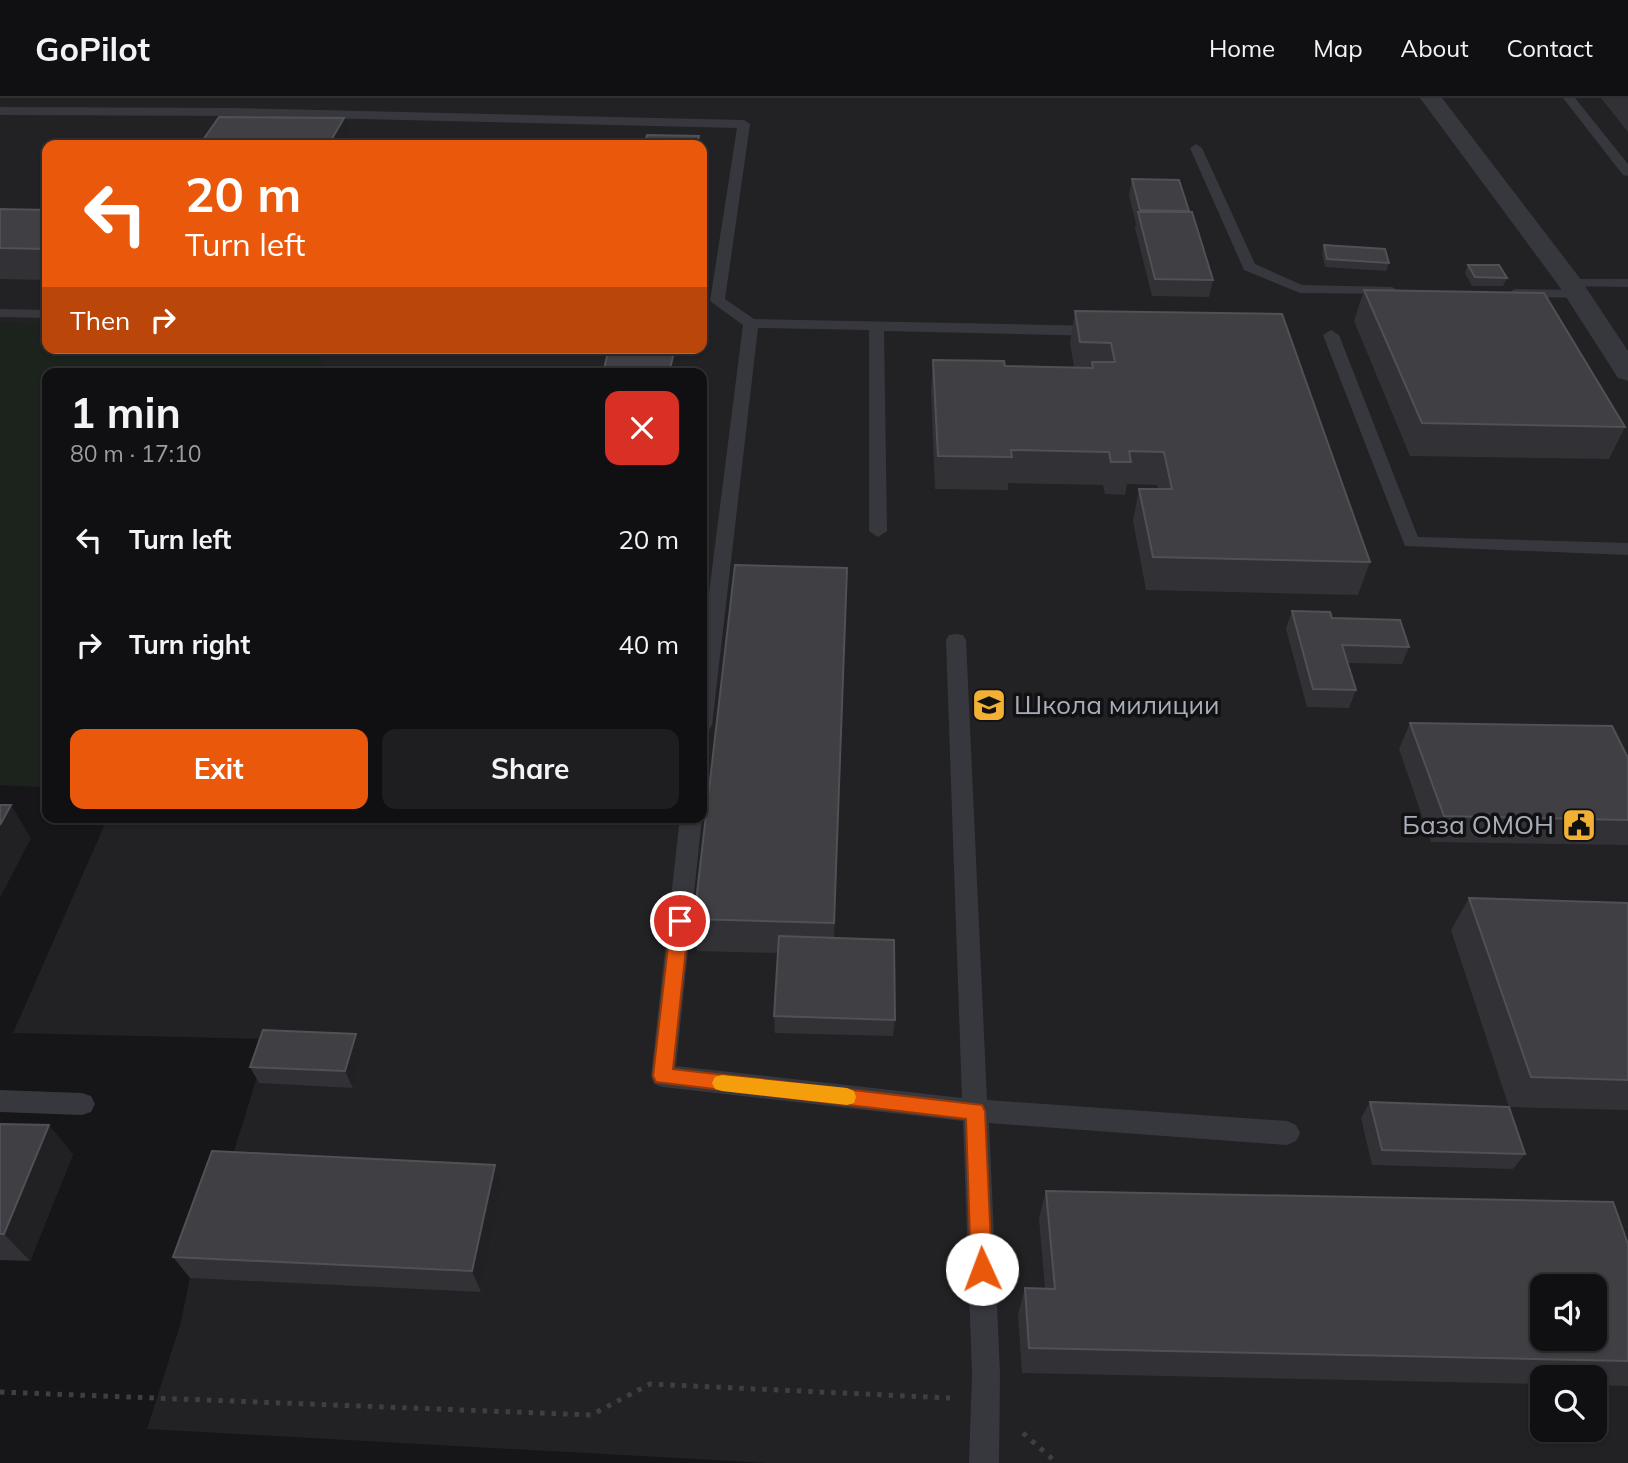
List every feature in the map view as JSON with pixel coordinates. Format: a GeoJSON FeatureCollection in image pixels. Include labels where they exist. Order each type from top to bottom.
{"type":"FeatureCollection","features":[{"type":"Feature","properties":{"kind":"street"},"geometry":{"type":"LineString","coordinates":[[1431,98],[1574,289],[1628,372]]}},
{"type":"Feature","properties":{"kind":"lane"},"geometry":{"type":"LineString","coordinates":[[1569,98],[1628,172]]}},
{"type":"Feature","properties":{"kind":"lane"},"geometry":{"type":"LineString","coordinates":[[0,111],[248,113],[744,124],[717,301],[751,323],[1112,331]]}},
{"type":"Feature","properties":{"kind":"lane"},"geometry":{"type":"LineString","coordinates":[[1196,148],[1249,267],[1300,289],[1411,291]]}},
{"type":"Feature","properties":{"kind":"lane"},"geometry":{"type":"LineString","coordinates":[[1494,293],[1628,283]]}},
{"type":"Feature","properties":{"kind":"lane"},"geometry":{"type":"LineString","coordinates":[[0,313],[42,314]]}},
{"type":"Feature","properties":{"kind":"lane"},"geometry":{"type":"LineString","coordinates":[[707,683],[751,323]]}},
{"type":"Feature","properties":{"kind":"lane"},"geometry":{"type":"LineString","coordinates":[[876,326],[878,531]]}},
{"type":"Feature","properties":{"kind":"lane"},"geometry":{"type":"LineString","coordinates":[[1331,335],[1411,542],[1628,549]]}},
{"type":"Feature","properties":{"kind":"lane"},"geometry":{"type":"LineString","coordinates":[[956,640],[986,1400],[984,1463]]}},
{"type":"Feature","properties":{"kind":"lane"},"geometry":{"type":"LineString","coordinates":[[690,823],[663,1076],[975,1111],[1287,1133]]}},
{"type":"Feature","properties":{"kind":"lane"},"geometry":{"type":"LineString","coordinates":[[0,1101],[82,1104]]}},
{"type":"Feature","properties":{"kind":"path"},"geometry":{"type":"LineString","coordinates":[[0,1392],[591,1415],[650,1384],[986,1400],[1057,1463]]}},
{"type":"Feature","properties":{"kind":"shaded area","name":"Школа милиции"},"geometry":{"type":"Polygon","coordinates":[[[0,98],[1628,98],[1628,1463],[767,1463],[147,1429],[181,1322],[190,1277],[227,1173],[269,1039],[13,1033],[105,823],[707,823],[707,368],[42,368],[42,787],[0,785],[0,98]]]}},
{"type":"Feature","properties":{"kind":"shaded area"},"geometry":{"type":"Polygon","coordinates":[[[0,322],[42,323],[42,354],[316,354],[324,368],[42,368],[42,787],[0,785],[0,322]]]}},
{"type":"Feature","properties":{"kind":"building"},"geometry":{"type":"Polygon","coordinates":[[[219,117],[344,118],[331,140],[203,140],[219,117]]]}},
{"type":"Feature","properties":{"kind":"building"},"geometry":{"type":"Polygon","coordinates":[[[647,135],[699,136],[698,140],[646,140],[647,135]]]}},
{"type":"Feature","properties":{"kind":"building"},"geometry":{"type":"Polygon","coordinates":[[[1132,179],[1179,180],[1189,211],[1140,210],[1132,179]]]}},
{"type":"Feature","properties":{"kind":"building"},"geometry":{"type":"Polygon","coordinates":[[[0,209],[42,210],[42,249],[0,248],[0,209]]]}},
{"type":"Feature","properties":{"kind":"building"},"geometry":{"type":"Polygon","coordinates":[[[1138,212],[1192,212],[1213,280],[1155,279],[1138,212]]]}},
{"type":"Feature","properties":{"kind":"building"},"geometry":{"type":"Polygon","coordinates":[[[1324,245],[1385,249],[1389,263],[1327,259],[1324,245]]]}},
{"type":"Feature","properties":{"kind":"building"},"geometry":{"type":"Polygon","coordinates":[[[1468,265],[1499,265],[1507,278],[1475,277],[1468,265]]]}},
{"type":"Feature","properties":{"kind":"building"},"geometry":{"type":"Polygon","coordinates":[[[1364,290],[1544,293],[1625,427],[1422,423],[1364,290]]]}},
{"type":"Feature","properties":{"kind":"building"},"geometry":{"type":"Polygon","coordinates":[[[1075,311],[1282,314],[1370,562],[1153,557],[1139,489],[1172,489],[1164,452],[1129,451],[1131,462],[1111,462],[1109,452],[1011,450],[1012,457],[938,456],[933,360],[1004,361],[1005,366],[1093,368],[1092,362],[1115,362],[1111,343],[1080,342],[1075,311]]]}},
{"type":"Feature","properties":{"kind":"building"},"geometry":{"type":"Polygon","coordinates":[[[608,354],[674,354],[670,368],[604,368],[608,354]]]}},
{"type":"Feature","properties":{"kind":"building"},"geometry":{"type":"Polygon","coordinates":[[[735,565],[847,568],[834,923],[694,919],[735,565]]]}},
{"type":"Feature","properties":{"kind":"building"},"geometry":{"type":"Polygon","coordinates":[[[1292,611],[1330,612],[1332,618],[1400,620],[1409,647],[1342,645],[1356,690],[1313,689],[1292,611]]]}},
{"type":"Feature","properties":{"kind":"building"},"geometry":{"type":"Polygon","coordinates":[[[1410,723],[1612,726],[1628,758],[1628,820],[1444,816],[1410,723]]]}},
{"type":"Feature","properties":{"kind":"building"},"geometry":{"type":"Polygon","coordinates":[[[0,805],[11,805],[0,825],[0,805]]]}},
{"type":"Feature","properties":{"kind":"building"},"geometry":{"type":"Polygon","coordinates":[[[1469,898],[1628,903],[1628,1080],[1531,1077],[1469,898]]]}},
{"type":"Feature","properties":{"kind":"building"},"geometry":{"type":"Polygon","coordinates":[[[779,936],[894,940],[895,1020],[774,1016],[779,936]]]}},
{"type":"Feature","properties":{"kind":"building"},"geometry":{"type":"Polygon","coordinates":[[[263,1030],[356,1034],[345,1071],[250,1067],[263,1030]]]}},
{"type":"Feature","properties":{"kind":"building"},"geometry":{"type":"Polygon","coordinates":[[[1370,1102],[1509,1107],[1525,1154],[1382,1150],[1370,1102]]]}},
{"type":"Feature","properties":{"kind":"building"},"geometry":{"type":"Polygon","coordinates":[[[0,1124],[49,1125],[4,1234],[0,1234],[0,1124]]]}},
{"type":"Feature","properties":{"kind":"building"},"geometry":{"type":"Polygon","coordinates":[[[212,1151],[495,1165],[472,1271],[173,1257],[212,1151]]]}},
{"type":"Feature","properties":{"kind":"building"},"geometry":{"type":"Polygon","coordinates":[[[1046,1191],[1613,1202],[1628,1244],[1628,1361],[1029,1348],[1025,1288],[1055,1289],[1046,1191]]]}},
{"type":"Feature","properties":{"kind":"slow traffic"},"geometry":{"type":"LineString","coordinates":[[722,1083],[847,1097]]}},
{"type":"Feature","properties":{"kind":"place","name":"Школа милиции"},"geometry":{"type":"Point","coordinates":[989,705]}},
{"type":"Feature","properties":{"kind":"place","name":"База ОМОН"},"geometry":{"type":"Point","coordinates":[1579,825]}},
{"type":"Feature","properties":{"kind":"route"},"geometry":{"type":"LineString","coordinates":[[680,921],[663,1076],[975,1111],[982,1269]]}}]}
